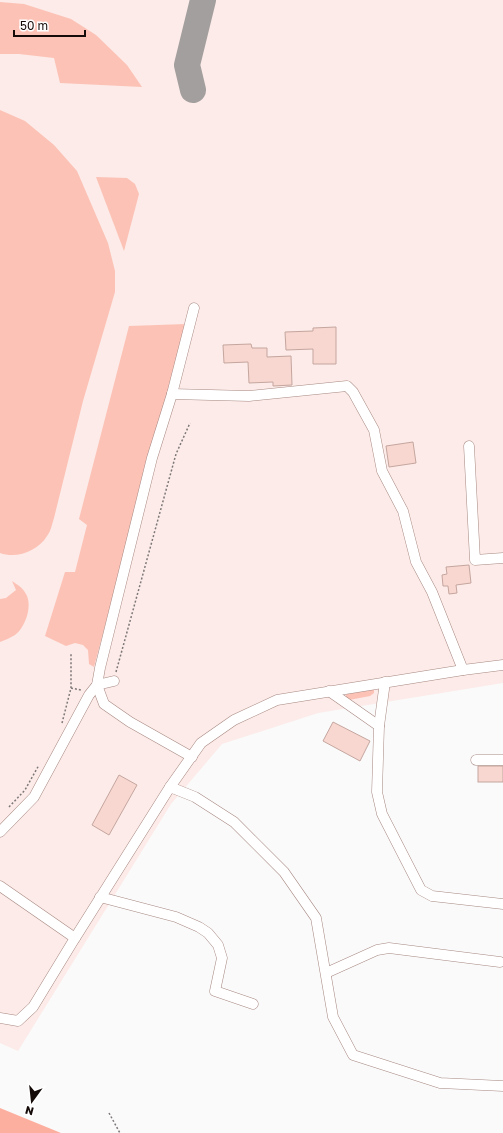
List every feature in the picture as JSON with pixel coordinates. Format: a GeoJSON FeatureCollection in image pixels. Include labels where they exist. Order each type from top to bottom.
{"type":"FeatureCollection","features":[{"type":"Feature","properties":{"kind":"lane"},"geometry":{"type":"LineString","coordinates":[[192,757],[130,722],[104,704],[97,685],[101,660],[152,458],[172,394],[194,308]]}},
{"type":"Feature","properties":{"kind":"lane"},"geometry":{"type":"LineString","coordinates":[[172,394],[249,396],[347,386],[353,392],[374,430],[382,471],[403,511],[416,562],[432,592],[463,670]]}},
{"type":"Feature","properties":{"kind":"lane"},"geometry":{"type":"LineString","coordinates":[[469,446],[475,560],[503,558]]}},
{"type":"Feature","properties":{"kind":"lane"},"geometry":{"type":"LineString","coordinates":[[0,1018],[18,1021],[33,1006],[170,787],[201,744],[234,720],[278,700],[385,682],[503,665]]}},
{"type":"Feature","properties":{"kind":"lane"},"geometry":{"type":"LineString","coordinates":[[0,832],[34,797],[89,695],[97,685],[114,681]]}},
{"type":"Feature","properties":{"kind":"lane"},"geometry":{"type":"LineString","coordinates":[[385,682],[379,726],[377,792],[382,814],[421,890],[432,896],[503,904]]}},
{"type":"Feature","properties":{"kind":"lane"},"geometry":{"type":"LineString","coordinates":[[329,691],[379,726]]}},
{"type":"Feature","properties":{"kind":"lane"},"geometry":{"type":"LineString","coordinates":[[476,760],[503,760]]}},
{"type":"Feature","properties":{"kind":"lane"},"geometry":{"type":"LineString","coordinates":[[170,787],[195,798],[234,822],[284,872],[316,918],[333,1016],[353,1055],[440,1083],[503,1086]]}},
{"type":"Feature","properties":{"kind":"lane"},"geometry":{"type":"LineString","coordinates":[[0,886],[75,938]]}},
{"type":"Feature","properties":{"kind":"lane"},"geometry":{"type":"LineString","coordinates":[[100,897],[176,917],[194,924],[208,933],[218,945],[222,958],[215,991],[253,1004]]}},
{"type":"Feature","properties":{"kind":"lane"},"geometry":{"type":"LineString","coordinates":[[326,973],[377,950],[389,948],[500,962]]}},
{"type":"Feature","properties":{"kind":"path"},"geometry":{"type":"LineString","coordinates":[[114,681],[176,454],[190,422]]}},
{"type":"Feature","properties":{"kind":"path"},"geometry":{"type":"LineString","coordinates":[[62,724],[71,688],[72,654]]}},
{"type":"Feature","properties":{"kind":"path"},"geometry":{"type":"LineString","coordinates":[[71,688],[79,689]]}},
{"type":"Feature","properties":{"kind":"path"},"geometry":{"type":"LineString","coordinates":[[5,812],[25,790],[40,764]]}},
{"type":"Feature","properties":{"kind":"path"},"geometry":{"type":"LineString","coordinates":[[109,1113],[120,1133]]}},
{"type":"Feature","properties":{"kind":"shaded area"},"geometry":{"type":"Polygon","coordinates":[[[0,0],[503,0],[503,683],[318,713],[222,744],[171,804],[18,1051],[0,1043],[0,0]]]}},
{"type":"Feature","properties":{"kind":"shaded area"},"geometry":{"type":"Polygon","coordinates":[[[0,2],[24,4],[71,19],[96,35],[127,65],[142,87],[60,83],[54,58],[19,54],[0,54],[0,2]]]}},
{"type":"Feature","properties":{"kind":"shaded area"},"geometry":{"type":"Polygon","coordinates":[[[0,110],[25,121],[54,145],[77,171],[108,243],[115,271],[115,292],[83,401],[50,530],[43,541],[33,550],[13,555],[0,553],[0,110]]]}},
{"type":"Feature","properties":{"kind":"shaded area"},"geometry":{"type":"Polygon","coordinates":[[[96,177],[127,178],[135,184],[139,194],[124,251],[96,177]]]}},
{"type":"Feature","properties":{"kind":"shaded area"},"geometry":{"type":"Polygon","coordinates":[[[186,324],[94,667],[89,664],[88,650],[83,645],[75,643],[66,646],[45,636],[65,572],[75,572],[87,525],[79,519],[129,326],[186,324]]]}},
{"type":"Feature","properties":{"kind":"shaded area"},"geometry":{"type":"Polygon","coordinates":[[[12,581],[22,588],[26,594],[29,604],[27,616],[19,632],[0,642],[0,599],[6,598],[16,590],[12,581]]]}},
{"type":"Feature","properties":{"kind":"shaded area"},"geometry":{"type":"Polygon","coordinates":[[[370,688],[374,690],[374,693],[370,696],[349,700],[346,697],[348,692],[370,688]]]}},
{"type":"Feature","properties":{"kind":"shaded area"},"geometry":{"type":"Polygon","coordinates":[[[0,1108],[61,1133],[0,1133],[0,1108]]]}},
{"type":"Feature","properties":{"kind":"building"},"geometry":{"type":"Polygon","coordinates":[[[336,327],[336,364],[313,364],[313,349],[286,350],[285,332],[313,331],[313,328],[336,327]]]}},
{"type":"Feature","properties":{"kind":"building"},"geometry":{"type":"Polygon","coordinates":[[[251,344],[252,348],[267,348],[267,357],[291,356],[292,385],[273,386],[273,382],[249,383],[248,362],[224,363],[223,345],[251,344]]]}},
{"type":"Feature","properties":{"kind":"building"},"geometry":{"type":"Polygon","coordinates":[[[413,442],[416,463],[389,467],[386,446],[413,442]]]}},
{"type":"Feature","properties":{"kind":"building"},"geometry":{"type":"Polygon","coordinates":[[[469,565],[471,583],[456,585],[457,593],[449,594],[448,586],[443,586],[442,575],[447,574],[446,567],[469,565]]]}},
{"type":"Feature","properties":{"kind":"building"},"geometry":{"type":"Polygon","coordinates":[[[333,722],[370,741],[360,761],[323,741],[333,722]]]}},
{"type":"Feature","properties":{"kind":"building"},"geometry":{"type":"Polygon","coordinates":[[[478,766],[503,766],[503,782],[478,782],[478,766]]]}},
{"type":"Feature","properties":{"kind":"building"},"geometry":{"type":"Polygon","coordinates":[[[119,775],[137,785],[109,835],[92,825],[119,775]]]}},
{"type":"Feature","properties":{"kind":"taxiway"},"geometry":{"type":"LineString","coordinates":[[193,90],[187,65],[203,0]]}}]}
